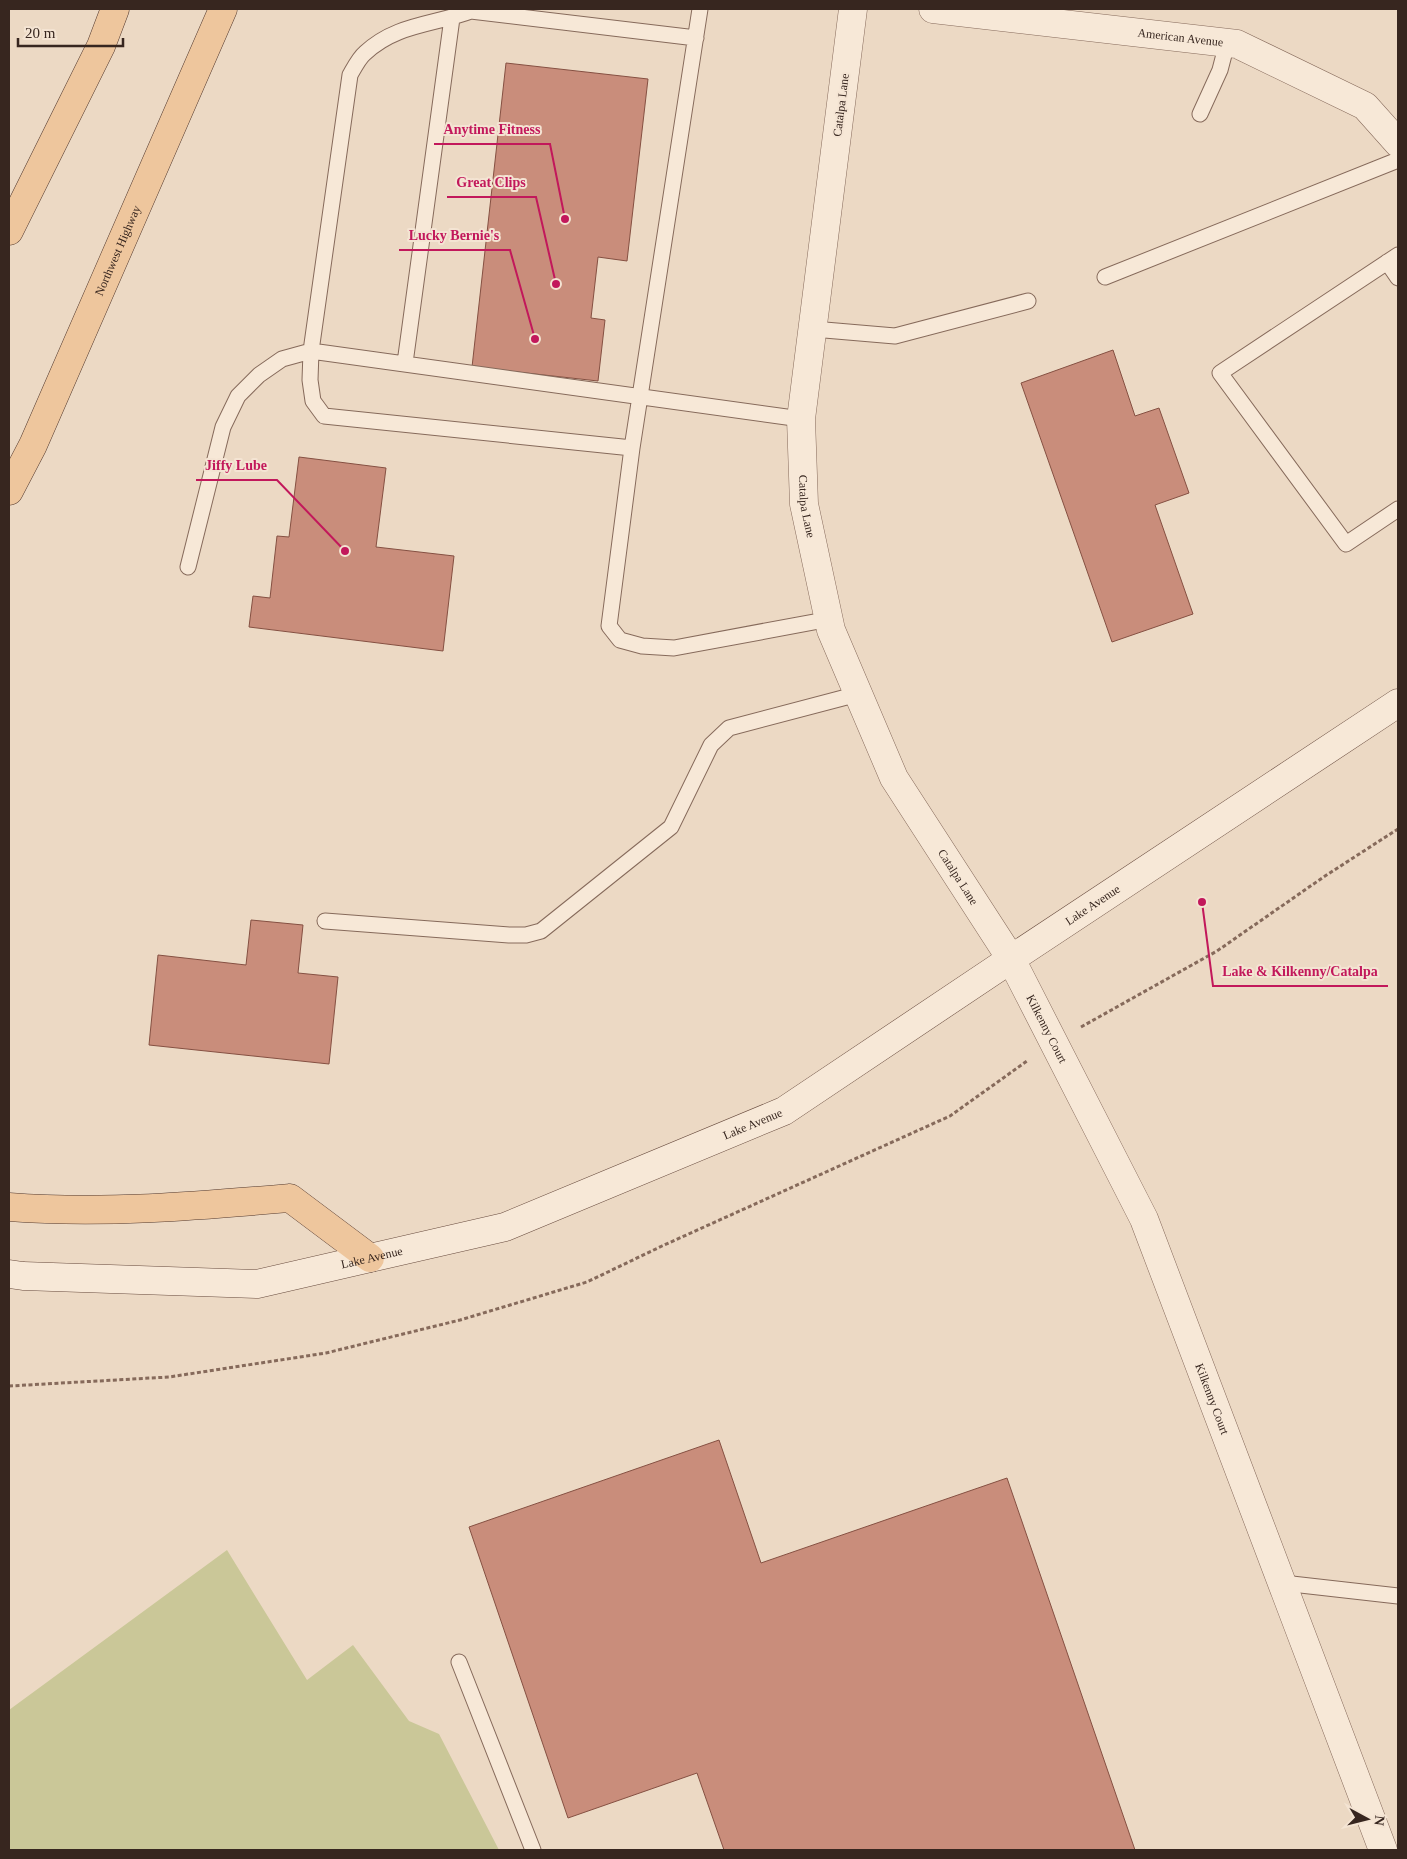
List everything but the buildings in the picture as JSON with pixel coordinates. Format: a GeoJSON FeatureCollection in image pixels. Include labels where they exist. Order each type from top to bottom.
{"type":"FeatureCollection","features":[{"type":"Feature","properties":{"kind":"main road"},"geometry":{"type":"LineString","coordinates":[[9,231],[100,46],[115,9]]}},
{"type":"Feature","properties":{"kind":"main road","name":"Northwest Highway"},"geometry":{"type":"LineString","coordinates":[[9,491],[33,445],[223,9]]}},
{"type":"Feature","properties":{"kind":"main road"},"geometry":{"type":"LineString","coordinates":[[9,1207],[39,1209],[151,1209],[290,1198],[370,1258]]}},
{"type":"Feature","properties":{"kind":"street","name":"Catalpa Lane"},"geometry":{"type":"LineString","coordinates":[[852,9],[801,419],[804,504],[831,630],[894,778],[1011,959]]}},
{"type":"Feature","properties":{"kind":"street","name":"American Avenue"},"geometry":{"type":"LineString","coordinates":[[933,9],[1237,44],[1365,106],[1398,143]]}},
{"type":"Feature","properties":{"kind":"street","name":"Lake Avenue"},"geometry":{"type":"LineString","coordinates":[[9,1274],[257,1284],[505,1227],[784,1111],[1398,703]]}},
{"type":"Feature","properties":{"kind":"street","name":"Kilkenny Court"},"geometry":{"type":"LineString","coordinates":[[1011,959],[1144,1218],[1383,1850]]}},
{"type":"Feature","properties":{"kind":"lane"},"geometry":{"type":"LineString","coordinates":[[700,9],[632,448],[609,626],[620,640],[642,646],[674,648],[830,619]]}},
{"type":"Feature","properties":{"kind":"lane"},"geometry":{"type":"LineString","coordinates":[[632,448],[324,416],[313,401],[310,380],[311,351],[350,75],[364,53],[392,33],[452,18],[471,11],[696,38]]}},
{"type":"Feature","properties":{"kind":"lane"},"geometry":{"type":"LineString","coordinates":[[405,364],[452,18]]}},
{"type":"Feature","properties":{"kind":"lane"},"geometry":{"type":"LineString","coordinates":[[1200,114],[1220,70],[1227,43]]}},
{"type":"Feature","properties":{"kind":"lane"},"geometry":{"type":"LineString","coordinates":[[1105,277],[1398,160]]}},
{"type":"Feature","properties":{"kind":"lane"},"geometry":{"type":"LineString","coordinates":[[1398,278],[1393,258],[1220,373],[1346,544],[1398,509]]}},
{"type":"Feature","properties":{"kind":"lane"},"geometry":{"type":"LineString","coordinates":[[813,329],[895,336],[1028,301]]}},
{"type":"Feature","properties":{"kind":"lane"},"geometry":{"type":"LineString","coordinates":[[188,567],[223,427],[238,396],[259,375],[282,359],[311,351],[640,395],[801,419]]}},
{"type":"Feature","properties":{"kind":"lane"},"geometry":{"type":"LineString","coordinates":[[325,921],[526,935],[541,931],[671,827],[711,745],[729,728],[858,694]]}},
{"type":"Feature","properties":{"kind":"lane"},"geometry":{"type":"LineString","coordinates":[[1282,1584],[1398,1596]]}},
{"type":"Feature","properties":{"kind":"lane"},"geometry":{"type":"LineString","coordinates":[[459,1662],[533,1850]]}},
{"type":"Feature","properties":{"kind":"path"},"geometry":{"type":"LineString","coordinates":[[9,1386],[169,1377],[326,1352],[460,1320],[587,1282],[950,1116],[1054,1042],[1217,951],[1324,876],[1398,829]]}},
{"type":"Feature","properties":{"kind":"shaded area"},"geometry":{"type":"Polygon","coordinates":[[[227,1550],[307,1680],[353,1645],[409,1721],[439,1734],[499,1850],[9,1850],[9,1710],[227,1550]]]}},
{"type":"Feature","properties":{"kind":"place","name":"Anytime Fitness"},"geometry":{"type":"Point","coordinates":[565,219]}},
{"type":"Feature","properties":{"kind":"place","name":"Great Clips"},"geometry":{"type":"Point","coordinates":[556,284]}},
{"type":"Feature","properties":{"kind":"place","name":"Lucky Bernie's"},"geometry":{"type":"Point","coordinates":[535,339]}},
{"type":"Feature","properties":{"kind":"place","name":"Jiffy Lube"},"geometry":{"type":"Point","coordinates":[345,551]}},
{"type":"Feature","properties":{"kind":"place","name":"Lake & Kilkenny/Catalpa"},"geometry":{"type":"Point","coordinates":[1202,902]}}]}
